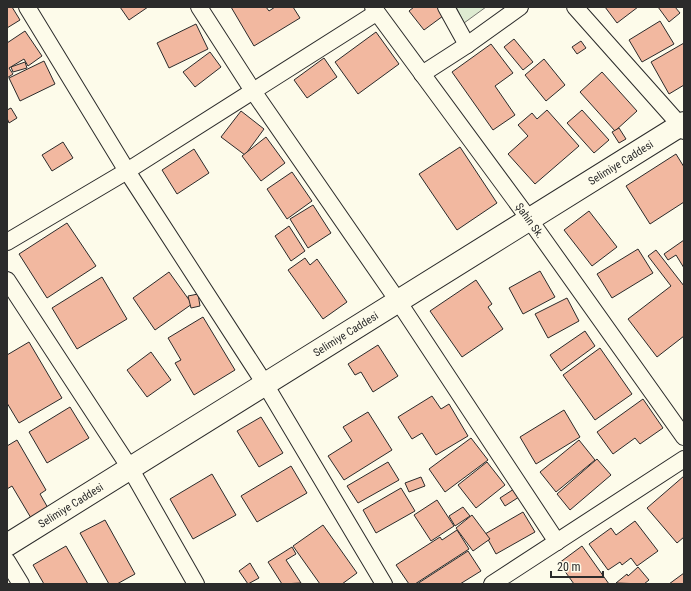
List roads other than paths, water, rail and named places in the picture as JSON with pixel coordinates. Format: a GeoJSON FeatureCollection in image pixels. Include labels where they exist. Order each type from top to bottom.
{"type":"FeatureCollection","features":[{"type":"Feature","properties":{"kind":"street"},"geometry":{"type":"LineString","coordinates":[[27,7],[126,171],[265,384],[384,584]]}},
{"type":"Feature","properties":{"kind":"street"},"geometry":{"type":"LineString","coordinates":[[199,7],[253,91],[398,301],[557,542]]}},
{"type":"Feature","properties":{"kind":"street"},"geometry":{"type":"LineString","coordinates":[[446,7],[467,45]]}},
{"type":"Feature","properties":{"kind":"street"},"geometry":{"type":"LineString","coordinates":[[422,74],[467,45],[520,7]]}},
{"type":"Feature","properties":{"kind":"street"},"geometry":{"type":"LineString","coordinates":[[576,7],[683,126]]}},
{"type":"Feature","properties":{"kind":"street"},"geometry":{"type":"LineString","coordinates":[[7,242],[126,171],[253,91],[375,10]]}},
{"type":"Feature","properties":{"kind":"street","name":"Şahin Sk."},"geometry":{"type":"LineString","coordinates":[[375,10],[529,219],[684,437]]}},
{"type":"Feature","properties":{"kind":"street","name":"Selimiye Caddesi"},"geometry":{"type":"LineString","coordinates":[[7,545],[529,219],[683,126]]}},
{"type":"Feature","properties":{"kind":"street"},"geometry":{"type":"LineString","coordinates":[[7,280],[130,468],[196,584]]}},
{"type":"Feature","properties":{"kind":"street"},"geometry":{"type":"LineString","coordinates":[[492,584],[684,459]]}},
{"type":"Feature","properties":{"kind":"street"},"geometry":{"type":"LineString","coordinates":[[7,560],[21,584]]}}]}
